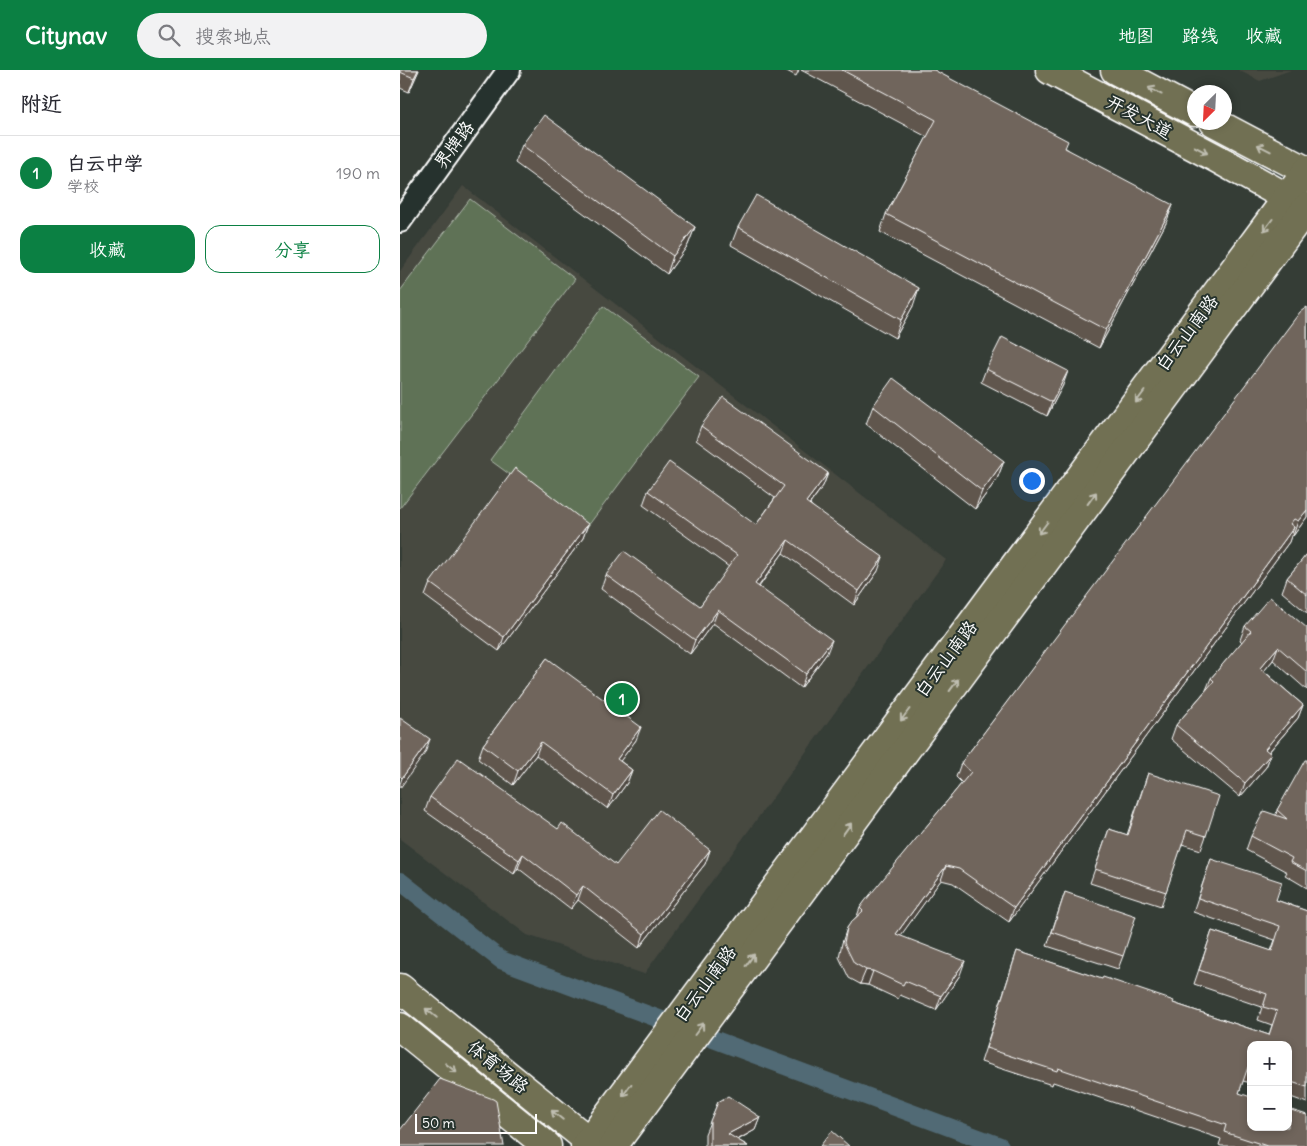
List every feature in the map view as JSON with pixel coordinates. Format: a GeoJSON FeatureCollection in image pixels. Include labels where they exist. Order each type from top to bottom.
{"type":"FeatureCollection","features":[{"type":"Feature","properties":{"kind":"main road","name":"开发大道"},"geometry":{"type":"LineString","coordinates":[[1050,70],[1302,206]]}},
{"type":"Feature","properties":{"kind":"main road","name":"开发大道"},"geometry":{"type":"LineString","coordinates":[[1115,70],[1187,108]]}},
{"type":"Feature","properties":{"kind":"main road"},"geometry":{"type":"LineString","coordinates":[[1229,130],[1307,171]]}},
{"type":"Feature","properties":{"kind":"main road","name":"白云山南路"},"geometry":{"type":"LineString","coordinates":[[596,1145],[667,1054],[1302,206],[1307,171]]}},
{"type":"Feature","properties":{"kind":"main road","name":"体育场路"},"geometry":{"type":"LineString","coordinates":[[400,988],[596,1145]]}},
{"type":"Feature","properties":{"kind":"main road","name":"体育场路"},"geometry":{"type":"LineString","coordinates":[[400,1026],[547,1146]]}},
{"type":"Feature","properties":{"kind":"street","name":"界牌路"},"geometry":{"type":"LineString","coordinates":[[400,221],[509,70]]}},
{"type":"Feature","properties":{"kind":"shaded area"},"geometry":{"type":"Polygon","coordinates":[[[1238,70],[1291,70],[1260,81],[1238,70]]]}},
{"type":"Feature","properties":{"kind":"shaded area"},"geometry":{"type":"Polygon","coordinates":[[[463,186],[946,560],[644,974],[527,935],[400,839],[400,271],[463,186]]]}},
{"type":"Feature","properties":{"kind":"green space"},"geometry":{"type":"Polygon","coordinates":[[[470,199],[575,279],[400,508],[400,291],[470,199]]]}},
{"type":"Feature","properties":{"kind":"green space"},"geometry":{"type":"Polygon","coordinates":[[[603,306],[699,377],[585,530],[490,460],[603,306]]]}},
{"type":"Feature","properties":{"kind":"building"},"geometry":{"type":"Polygon","coordinates":[[[400,70],[418,70],[414,78],[400,72],[400,70]]]}},
{"type":"Feature","properties":{"kind":"building"},"geometry":{"type":"Polygon","coordinates":[[[842,70],[934,70],[1068,141],[1065,148],[1173,205],[1106,330],[886,214],[936,120],[842,70]]]}},
{"type":"Feature","properties":{"kind":"building"},"geometry":{"type":"Polygon","coordinates":[[[544,115],[695,227],[673,256],[522,145],[544,115]]]}},
{"type":"Feature","properties":{"kind":"building"},"geometry":{"type":"Polygon","coordinates":[[[756,195],[919,288],[901,320],[738,227],[756,195]]]}},
{"type":"Feature","properties":{"kind":"building"},"geometry":{"type":"Polygon","coordinates":[[[1307,307],[1307,510],[1298,521],[1294,519],[1290,524],[1294,527],[1014,908],[959,869],[946,866],[896,934],[965,961],[941,996],[905,981],[903,985],[854,963],[844,943],[847,928],[863,911],[860,908],[971,772],[961,763],[1300,312],[1307,307]]]}},
{"type":"Feature","properties":{"kind":"building"},"geometry":{"type":"Polygon","coordinates":[[[1002,337],[1068,371],[1052,402],[986,369],[1002,337]]]}},
{"type":"Feature","properties":{"kind":"building"},"geometry":{"type":"Polygon","coordinates":[[[893,378],[1004,461],[982,491],[873,406],[893,378]]]}},
{"type":"Feature","properties":{"kind":"building"},"geometry":{"type":"Polygon","coordinates":[[[723,397],[828,473],[806,502],[883,557],[859,591],[788,540],[755,584],[832,640],[806,674],[718,610],[695,640],[606,575],[624,551],[700,606],[737,555],[648,491],[669,462],[756,525],[784,486],[701,426],[723,397]]]}},
{"type":"Feature","properties":{"kind":"building"},"geometry":{"type":"Polygon","coordinates":[[[515,468],[588,524],[504,637],[430,583],[515,468]]]}},
{"type":"Feature","properties":{"kind":"building"},"geometry":{"type":"Polygon","coordinates":[[[1307,554],[1307,595],[1287,578],[1307,554]]]}},
{"type":"Feature","properties":{"kind":"building"},"geometry":{"type":"Polygon","coordinates":[[[1270,597],[1307,628],[1307,672],[1278,647],[1260,668],[1303,705],[1265,749],[1271,754],[1245,783],[1176,725],[1214,681],[1211,678],[1251,631],[1245,626],[1270,597]]]}},
{"type":"Feature","properties":{"kind":"building"},"geometry":{"type":"Polygon","coordinates":[[[547,658],[641,727],[617,759],[632,770],[613,795],[541,742],[518,771],[483,745],[547,658]]]}},
{"type":"Feature","properties":{"kind":"building"},"geometry":{"type":"Polygon","coordinates":[[[400,718],[430,739],[402,778],[400,776],[400,718]]]}},
{"type":"Feature","properties":{"kind":"building"},"geometry":{"type":"Polygon","coordinates":[[[458,758],[558,829],[562,823],[616,865],[659,810],[710,850],[644,934],[583,886],[576,895],[523,854],[519,860],[430,797],[458,758]]]}},
{"type":"Feature","properties":{"kind":"building"},"geometry":{"type":"Polygon","coordinates":[[[1305,760],[1307,760],[1307,871],[1290,862],[1292,858],[1251,836],[1264,811],[1287,819],[1277,810],[1305,760]]]}},
{"type":"Feature","properties":{"kind":"building"},"geometry":{"type":"Polygon","coordinates":[[[1148,773],[1219,796],[1206,836],[1187,830],[1166,892],[1095,869],[1109,829],[1128,835],[1148,773]]]}},
{"type":"Feature","properties":{"kind":"building"},"geometry":{"type":"Polygon","coordinates":[[[1211,859],[1282,882],[1276,900],[1307,911],[1307,1087],[1292,1082],[1292,1041],[1247,1041],[1247,1070],[1239,1093],[1247,1096],[1247,1131],[1292,1131],[1292,1110],[1307,1115],[1307,1146],[1267,1146],[1224,1132],[1226,1125],[1058,1068],[1057,1071],[986,1048],[1017,951],[1102,979],[1103,977],[1269,1035],[1277,1011],[1263,1007],[1267,994],[1199,970],[1212,931],[1272,951],[1280,926],[1198,898],[1211,859]]]}},
{"type":"Feature","properties":{"kind":"building"},"geometry":{"type":"Polygon","coordinates":[[[1065,892],[1136,916],[1123,956],[1052,932],[1065,892]]]}},
{"type":"Feature","properties":{"kind":"building"},"geometry":{"type":"Polygon","coordinates":[[[440,1079],[496,1101],[504,1146],[400,1146],[400,1130],[440,1079]]]}},
{"type":"Feature","properties":{"kind":"building"},"geometry":{"type":"Polygon","coordinates":[[[728,1096],[760,1117],[728,1134],[748,1146],[710,1146],[710,1121],[718,1102],[728,1096]]]}},
{"type":"Feature","properties":{"kind":"building"},"geometry":{"type":"Polygon","coordinates":[[[832,1131],[849,1146],[820,1146],[832,1131]]]}},
{"type":"Feature","properties":{"kind":"waterway"},"geometry":{"type":"LineString","coordinates":[[400,881],[501,960],[1000,1146]]}},
{"type":"Feature","properties":{"kind":"place","name":"白云中学"},"geometry":{"type":"Point","coordinates":[622,699]}}]}
